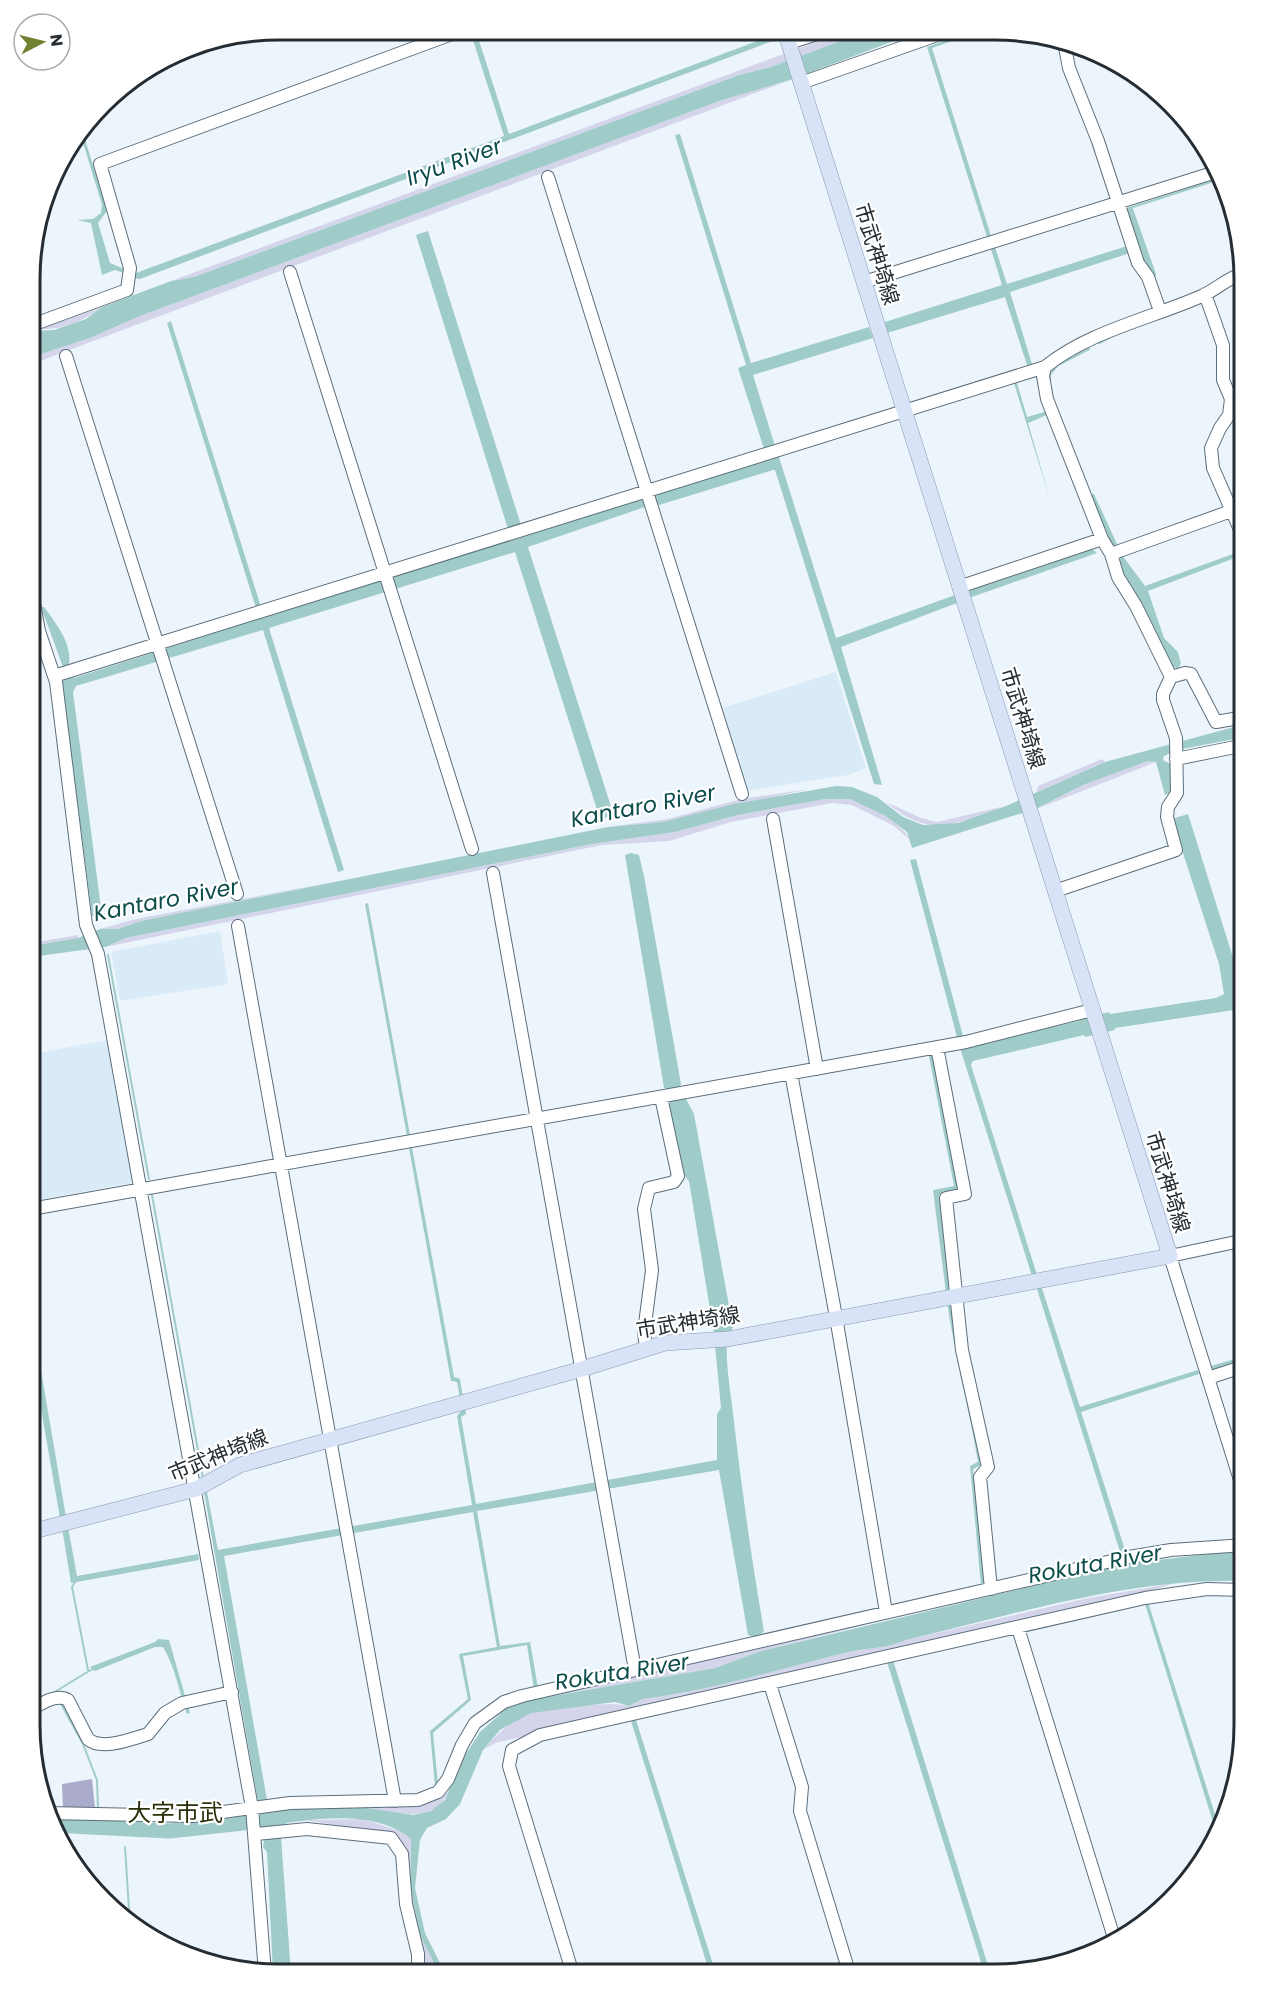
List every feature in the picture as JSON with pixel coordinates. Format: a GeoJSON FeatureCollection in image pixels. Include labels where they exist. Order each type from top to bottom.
{"type":"FeatureCollection","features":[{"type":"Feature","properties":{"kind":"main road","name":"市武神埼線"},"geometry":{"type":"LineString","coordinates":[[40,1529],[196,1489],[240,1465],[674,1341],[722,1339],[1170,1256],[788,40]]}},
{"type":"Feature","properties":{"kind":"street"},"geometry":{"type":"LineString","coordinates":[[40,322],[127,290],[130,268],[100,164],[436,40]]}},
{"type":"Feature","properties":{"kind":"street"},"geometry":{"type":"LineString","coordinates":[[801,82],[923,40]]}},
{"type":"Feature","properties":{"kind":"street"},"geometry":{"type":"LineString","coordinates":[[1066,51],[1138,263],[1148,277],[1160,311]]}},
{"type":"Feature","properties":{"kind":"street"},"geometry":{"type":"LineString","coordinates":[[864,282],[1210,174]]}},
{"type":"Feature","properties":{"kind":"street"},"geometry":{"type":"LineString","coordinates":[[548,177],[742,794]]}},
{"type":"Feature","properties":{"kind":"street"},"geometry":{"type":"LineString","coordinates":[[290,272],[472,849]]}},
{"type":"Feature","properties":{"kind":"street"},"geometry":{"type":"LineString","coordinates":[[63,673],[159,646],[1045,367],[1057,357],[1133,320],[1204,294],[1234,278]]}},
{"type":"Feature","properties":{"kind":"street"},"geometry":{"type":"LineString","coordinates":[[1204,294],[1223,345],[1223,380],[1231,399],[1229,415],[1220,428],[1210,454],[1213,468],[1234,519]]}},
{"type":"Feature","properties":{"kind":"street"},"geometry":{"type":"LineString","coordinates":[[66,356],[237,894]]}},
{"type":"Feature","properties":{"kind":"street"},"geometry":{"type":"LineString","coordinates":[[1045,367],[1043,376],[1047,399],[1102,539],[1116,552],[1118,578],[1136,606],[1171,677]]}},
{"type":"Feature","properties":{"kind":"street"},"geometry":{"type":"LineString","coordinates":[[1116,552],[1234,510]]}},
{"type":"Feature","properties":{"kind":"street"},"geometry":{"type":"LineString","coordinates":[[959,587],[1102,539]]}},
{"type":"Feature","properties":{"kind":"street"},"geometry":{"type":"LineString","coordinates":[[40,638],[63,673],[87,928],[98,954],[143,1190],[252,1808],[256,1834],[264,1964]]}},
{"type":"Feature","properties":{"kind":"street"},"geometry":{"type":"LineString","coordinates":[[1055,891],[1176,850],[1167,817],[1168,807],[1178,793],[1176,738],[1163,700],[1163,694],[1171,677],[1185,673],[1191,674],[1216,722],[1234,719]]}},
{"type":"Feature","properties":{"kind":"street"},"geometry":{"type":"LineString","coordinates":[[1176,756],[1234,747]]}},
{"type":"Feature","properties":{"kind":"street"},"geometry":{"type":"LineString","coordinates":[[773,819],[817,1069]]}},
{"type":"Feature","properties":{"kind":"street"},"geometry":{"type":"LineString","coordinates":[[493,873],[635,1670]]}},
{"type":"Feature","properties":{"kind":"street"},"geometry":{"type":"LineString","coordinates":[[238,926],[395,1801]]}},
{"type":"Feature","properties":{"kind":"street"},"geometry":{"type":"LineString","coordinates":[[40,1207],[937,1047],[1093,1012]]}},
{"type":"Feature","properties":{"kind":"street"},"geometry":{"type":"LineString","coordinates":[[937,1047],[965,1194],[946,1198],[962,1350],[988,1467],[980,1477],[991,1589]]}},
{"type":"Feature","properties":{"kind":"street"},"geometry":{"type":"LineString","coordinates":[[791,1073],[836,1317],[886,1612]]}},
{"type":"Feature","properties":{"kind":"street"},"geometry":{"type":"LineString","coordinates":[[646,1348],[644,1332],[652,1270],[644,1209],[649,1188],[674,1182],[678,1176],[671,1096]]}},
{"type":"Feature","properties":{"kind":"street"},"geometry":{"type":"LineString","coordinates":[[1234,1242],[1170,1256],[1234,1461]]}},
{"type":"Feature","properties":{"kind":"street"},"geometry":{"type":"LineString","coordinates":[[1208,1378],[1234,1370]]}},
{"type":"Feature","properties":{"kind":"street"},"geometry":{"type":"LineString","coordinates":[[57,1813],[193,1816],[290,1803],[418,1800],[438,1792],[448,1779],[462,1745],[475,1723],[504,1702],[886,1612],[1171,1550],[1234,1546]]}},
{"type":"Feature","properties":{"kind":"street"},"geometry":{"type":"LineString","coordinates":[[570,1964],[509,1766],[512,1750],[540,1735],[1145,1598],[1207,1589],[1234,1590]]}},
{"type":"Feature","properties":{"kind":"street"},"geometry":{"type":"LineString","coordinates":[[1018,1628],[1113,1934]]}},
{"type":"Feature","properties":{"kind":"street"},"geometry":{"type":"LineString","coordinates":[[770,1684],[802,1787],[800,1811],[847,1964]]}},
{"type":"Feature","properties":{"kind":"street"},"geometry":{"type":"LineString","coordinates":[[40,1705],[63,1697],[68,1700],[88,1739],[93,1744],[101,1744],[148,1734],[165,1713],[185,1702],[232,1692]]}},
{"type":"Feature","properties":{"kind":"street"},"geometry":{"type":"LineString","coordinates":[[256,1834],[307,1829],[391,1838],[402,1854],[406,1904],[418,1954],[418,1964]]}},
{"type":"Feature","properties":{"kind":"shaded area"},"geometry":{"type":"Polygon","coordinates":[[[473,40],[479,40],[509,134],[760,40],[775,40],[140,279],[134,278],[136,273],[504,136],[473,40]]]}},
{"type":"Feature","properties":{"kind":"shaded area"},"geometry":{"type":"Polygon","coordinates":[[[821,40],[843,40],[771,67],[739,75],[194,277],[171,281],[821,40]]]}},
{"type":"Feature","properties":{"kind":"shaded area"},"geometry":{"type":"Polygon","coordinates":[[[843,40],[897,40],[790,80],[722,100],[140,316],[90,338],[40,354],[40,331],[54,330],[86,319],[102,307],[171,281],[194,277],[739,75],[771,67],[843,40]]]}},
{"type":"Feature","properties":{"kind":"shaded area"},"geometry":{"type":"Polygon","coordinates":[[[947,40],[955,40],[932,48],[991,236],[987,237],[927,47],[947,40]]]}},
{"type":"Feature","properties":{"kind":"shaded area"},"geometry":{"type":"Polygon","coordinates":[[[790,80],[40,361],[40,354],[90,338],[140,316],[722,100],[790,80]]]}},
{"type":"Feature","properties":{"kind":"shaded area"},"geometry":{"type":"Polygon","coordinates":[[[680,134],[751,363],[869,327],[873,338],[753,375],[775,446],[764,449],[738,368],[746,365],[675,135],[680,134]]]}},
{"type":"Feature","properties":{"kind":"shaded area"},"geometry":{"type":"Polygon","coordinates":[[[85,141],[107,211],[98,223],[110,263],[124,269],[124,273],[115,270],[102,275],[91,223],[77,220],[93,219],[101,213],[102,205],[83,144],[85,141]]]}},
{"type":"Feature","properties":{"kind":"shaded area"},"geometry":{"type":"Polygon","coordinates":[[[1132,206],[1156,274],[1155,281],[1144,264],[1126,208],[1132,206]]]}},
{"type":"Feature","properties":{"kind":"shaded area"},"geometry":{"type":"Polygon","coordinates":[[[428,231],[521,525],[508,529],[416,235],[428,231]]]}},
{"type":"Feature","properties":{"kind":"shaded area"},"geometry":{"type":"Polygon","coordinates":[[[1127,246],[1130,253],[1010,292],[1032,364],[1027,365],[1005,297],[887,333],[885,322],[1002,285],[991,249],[995,247],[1007,284],[1127,246]]]}},
{"type":"Feature","properties":{"kind":"shaded area"},"geometry":{"type":"Polygon","coordinates":[[[102,307],[73,324],[40,329],[102,307]]]}},
{"type":"Feature","properties":{"kind":"shaded area"},"geometry":{"type":"Polygon","coordinates":[[[171,321],[261,607],[256,608],[167,323],[171,321]]]}},
{"type":"Feature","properties":{"kind":"shaded area"},"geometry":{"type":"Polygon","coordinates":[[[1039,373],[1039,376],[1017,383],[1027,417],[1048,411],[1049,414],[1028,423],[1050,499],[1013,380],[1039,373]]]}},
{"type":"Feature","properties":{"kind":"shaded area"},"geometry":{"type":"Polygon","coordinates":[[[776,456],[779,457],[836,638],[955,595],[957,603],[841,647],[882,785],[874,784],[775,470],[773,470],[659,505],[645,507],[528,547],[614,816],[600,819],[515,552],[269,628],[344,870],[338,872],[263,630],[76,686],[73,692],[102,916],[92,916],[62,681],[67,678],[41,607],[44,607],[65,640],[69,653],[70,676],[74,678],[639,499],[654,498],[657,494],[776,456]]]}},
{"type":"Feature","properties":{"kind":"shaded area"},"geometry":{"type":"Polygon","coordinates":[[[1091,494],[1094,494],[1122,555],[1145,586],[1234,554],[1234,558],[1148,591],[1164,638],[1178,652],[1181,664],[1178,668],[1172,667],[1120,573],[1116,547],[1106,539],[1091,494]]]}},
{"type":"Feature","properties":{"kind":"shaded area"},"geometry":{"type":"Polygon","coordinates":[[[1092,549],[1097,553],[969,598],[967,591],[1092,549]]]}},
{"type":"Feature","properties":{"kind":"shaded area"},"geometry":{"type":"Polygon","coordinates":[[[836,672],[866,768],[848,775],[744,791],[719,709],[836,672]]]}},
{"type":"Feature","properties":{"kind":"shaded area"},"geometry":{"type":"Polygon","coordinates":[[[1234,727],[1234,739],[1177,750],[1164,756],[1163,760],[1172,765],[1173,791],[1165,795],[1156,762],[1148,761],[1083,785],[1038,808],[912,848],[907,832],[884,815],[850,799],[825,799],[738,815],[675,832],[592,844],[126,938],[105,947],[40,956],[40,944],[78,938],[100,929],[118,929],[141,921],[608,827],[663,822],[734,804],[836,786],[852,787],[877,797],[903,817],[923,825],[958,823],[1006,806],[1105,762],[1234,727]]]}},
{"type":"Feature","properties":{"kind":"shaded area"},"geometry":{"type":"Polygon","coordinates":[[[1102,759],[1105,762],[1037,792],[1038,786],[1102,759]]]}},
{"type":"Feature","properties":{"kind":"shaded area"},"geometry":{"type":"Polygon","coordinates":[[[1148,761],[1156,762],[1039,808],[1083,785],[1148,761]]]}},
{"type":"Feature","properties":{"kind":"shaded area"},"geometry":{"type":"Polygon","coordinates":[[[809,789],[663,822],[608,827],[668,819],[741,799],[809,789]]]}},
{"type":"Feature","properties":{"kind":"shaded area"},"geometry":{"type":"Polygon","coordinates":[[[825,799],[849,799],[865,804],[900,827],[910,840],[894,826],[852,805],[832,803],[731,822],[669,841],[602,845],[105,947],[126,938],[592,844],[675,832],[738,815],[825,799]]]}},
{"type":"Feature","properties":{"kind":"shaded area"},"geometry":{"type":"Polygon","coordinates":[[[886,802],[921,818],[937,822],[1005,806],[957,823],[930,825],[902,814],[886,802]]]}},
{"type":"Feature","properties":{"kind":"shaded area"},"geometry":{"type":"Polygon","coordinates":[[[1188,814],[1234,961],[1234,1010],[1115,1028],[1115,1030],[1085,1037],[1084,1035],[973,1061],[971,1065],[1037,1275],[1032,1276],[960,1048],[1109,1012],[1110,1014],[1216,998],[1224,994],[1219,964],[1172,819],[1188,814]]]}},
{"type":"Feature","properties":{"kind":"shaded area"},"geometry":{"type":"Polygon","coordinates":[[[631,853],[639,855],[644,876],[681,1084],[678,1089],[680,1098],[686,1099],[694,1114],[733,1328],[727,1335],[729,1378],[740,1474],[764,1631],[758,1638],[748,1635],[719,1470],[477,1511],[500,1646],[530,1642],[538,1688],[534,1689],[527,1645],[463,1656],[471,1700],[433,1733],[438,1784],[435,1787],[430,1731],[468,1699],[459,1654],[497,1647],[473,1512],[224,1556],[267,1800],[258,1802],[204,1492],[207,1492],[218,1550],[472,1505],[457,1416],[465,1406],[466,1414],[461,1417],[476,1504],[717,1460],[717,1414],[721,1408],[714,1334],[689,1181],[683,1174],[668,1103],[673,1100],[671,1090],[664,1088],[625,855],[631,853]]]}},
{"type":"Feature","properties":{"kind":"shaded area"},"geometry":{"type":"Polygon","coordinates":[[[916,859],[963,1036],[957,1037],[910,860],[916,859]]]}},
{"type":"Feature","properties":{"kind":"shaded area"},"geometry":{"type":"Polygon","coordinates":[[[343,880],[141,921],[118,929],[100,929],[136,919],[343,880]]]}},
{"type":"Feature","properties":{"kind":"shaded area"},"geometry":{"type":"Polygon","coordinates":[[[368,903],[410,1135],[407,1136],[365,904],[368,903]]]}},
{"type":"Feature","properties":{"kind":"shaded area"},"geometry":{"type":"Polygon","coordinates":[[[220,931],[228,984],[120,1001],[111,952],[220,931]]]}},
{"type":"Feature","properties":{"kind":"shaded area"},"geometry":{"type":"Polygon","coordinates":[[[78,935],[78,938],[40,944],[40,941],[78,935]]]}},
{"type":"Feature","properties":{"kind":"shaded area"},"geometry":{"type":"Polygon","coordinates":[[[108,1040],[133,1183],[40,1199],[40,1052],[108,1040]]]}},
{"type":"Feature","properties":{"kind":"shaded area"},"geometry":{"type":"Polygon","coordinates":[[[934,1055],[960,1190],[939,1195],[950,1292],[946,1293],[933,1190],[954,1186],[929,1056],[934,1055]]]}},
{"type":"Feature","properties":{"kind":"shaded area"},"geometry":{"type":"Polygon","coordinates":[[[412,1147],[454,1377],[460,1379],[463,1397],[460,1398],[457,1382],[451,1381],[409,1148],[412,1147]]]}},
{"type":"Feature","properties":{"kind":"shaded area"},"geometry":{"type":"Polygon","coordinates":[[[1041,1285],[1080,1407],[1198,1370],[1199,1374],[1081,1412],[1126,1553],[1121,1555],[1036,1286],[1041,1285]]]}},
{"type":"Feature","properties":{"kind":"shaded area"},"geometry":{"type":"Polygon","coordinates":[[[952,1301],[981,1465],[973,1469],[985,1586],[981,1586],[970,1466],[978,1462],[947,1302],[952,1301]]]}},
{"type":"Feature","properties":{"kind":"shaded area"},"geometry":{"type":"Polygon","coordinates":[[[1234,1359],[1234,1363],[1212,1370],[1211,1366],[1234,1359]]]}},
{"type":"Feature","properties":{"kind":"shaded area"},"geometry":{"type":"Polygon","coordinates":[[[40,1365],[66,1517],[60,1518],[40,1403],[40,1365]]]}},
{"type":"Feature","properties":{"kind":"shaded area"},"geometry":{"type":"Polygon","coordinates":[[[68,1527],[77,1576],[198,1554],[199,1560],[71,1583],[62,1528],[68,1527]]]}},
{"type":"Feature","properties":{"kind":"shaded area"},"geometry":{"type":"Polygon","coordinates":[[[1234,1552],[1234,1581],[1159,1585],[1116,1591],[1031,1609],[890,1645],[844,1653],[719,1685],[643,1699],[629,1706],[615,1702],[531,1713],[500,1730],[483,1750],[460,1804],[446,1819],[427,1828],[420,1840],[415,1888],[425,1933],[440,1964],[434,1964],[420,1935],[411,1890],[411,1839],[395,1829],[359,1819],[319,1819],[262,1827],[260,1813],[300,1808],[367,1808],[413,1815],[431,1811],[445,1800],[458,1766],[480,1732],[507,1708],[529,1700],[715,1668],[761,1651],[1125,1564],[1234,1552]]]}},
{"type":"Feature","properties":{"kind":"shaded area"},"geometry":{"type":"Polygon","coordinates":[[[1175,1583],[1140,1594],[495,1743],[483,1750],[510,1724],[531,1713],[595,1704],[629,1706],[643,1699],[719,1685],[844,1653],[890,1645],[1088,1598],[1175,1583]]]}},
{"type":"Feature","properties":{"kind":"shaded area"},"geometry":{"type":"Polygon","coordinates":[[[1148,1602],[1216,1817],[1213,1823],[1145,1604],[1148,1602]]]}},
{"type":"Feature","properties":{"kind":"shaded area"},"geometry":{"type":"Polygon","coordinates":[[[953,1603],[761,1651],[715,1668],[538,1698],[953,1603]]]}},
{"type":"Feature","properties":{"kind":"shaded area"},"geometry":{"type":"Polygon","coordinates":[[[158,1639],[169,1640],[190,1713],[187,1714],[174,1671],[163,1647],[155,1647],[95,1671],[90,1667],[158,1639]]]}},
{"type":"Feature","properties":{"kind":"shaded area"},"geometry":{"type":"Polygon","coordinates":[[[893,1660],[988,1964],[982,1964],[887,1662],[893,1660]]]}},
{"type":"Feature","properties":{"kind":"shaded area"},"geometry":{"type":"Polygon","coordinates":[[[636,1720],[713,1964],[707,1964],[631,1721],[636,1720]]]}},
{"type":"Feature","properties":{"kind":"shaded area"},"geometry":{"type":"Polygon","coordinates":[[[92,1779],[95,1808],[63,1809],[62,1784],[92,1779]]]}},
{"type":"Feature","properties":{"kind":"shaded area"},"geometry":{"type":"Polygon","coordinates":[[[448,1792],[434,1809],[424,1813],[401,1813],[367,1808],[429,1803],[448,1792]]]}},
{"type":"Feature","properties":{"kind":"shaded area"},"geometry":{"type":"Polygon","coordinates":[[[363,1819],[403,1832],[411,1839],[411,1890],[420,1935],[434,1964],[427,1964],[425,1961],[413,1927],[396,1836],[306,1820],[363,1819]]]}},
{"type":"Feature","properties":{"kind":"shaded area"},"geometry":{"type":"Polygon","coordinates":[[[273,1836],[281,1837],[290,1964],[273,1964],[267,1852],[263,1847],[264,1840],[273,1836]]]}},
{"type":"Feature","properties":{"kind":"waterway"},"geometry":{"type":"LineString","coordinates":[[1133,207],[1213,181]]}},
{"type":"Feature","properties":{"kind":"waterway"},"geometry":{"type":"LineString","coordinates":[[1099,343],[1115,335]]}},
{"type":"Feature","properties":{"kind":"waterway"},"geometry":{"type":"LineString","coordinates":[[1050,384],[1050,374],[1058,365],[1089,349]]}},
{"type":"Feature","properties":{"kind":"waterway"},"geometry":{"type":"LineString","coordinates":[[108,955],[149,1179]]}},
{"type":"Feature","properties":{"kind":"waterway"},"geometry":{"type":"LineString","coordinates":[[152,1195],[203,1478]]}},
{"type":"Feature","properties":{"kind":"waterway"},"geometry":{"type":"LineString","coordinates":[[75,1582],[72,1587],[88,1670]]}},
{"type":"Feature","properties":{"kind":"waterway"},"geometry":{"type":"LineString","coordinates":[[53,1693],[94,1668]]}},
{"type":"Feature","properties":{"kind":"waterway"},"geometry":{"type":"LineString","coordinates":[[60,1702],[83,1744],[97,1780],[98,1808]]}},
{"type":"Feature","properties":{"kind":"waterway","name":"Rokuta River"},"geometry":{"type":"LineString","coordinates":[[63,1826],[169,1831],[280,1819]]}},
{"type":"Feature","properties":{"kind":"waterway"},"geometry":{"type":"LineString","coordinates":[[125,1847],[129,1911]]}},
{"type":"Feature","properties":{"kind":"district","name":"大字市武"},"geometry":{"type":"Point","coordinates":[175,1812]}},
{"type":"Feature","properties":{"kind":"water label","name":"Iryu River"},"geometry":{"type":"Point","coordinates":[454,162]}},
{"type":"Feature","properties":{"kind":"water label","name":"Kantaro River"},"geometry":{"type":"Point","coordinates":[643,806]}},
{"type":"Feature","properties":{"kind":"water label","name":"Kantaro River"},"geometry":{"type":"Point","coordinates":[166,900]}}]}
